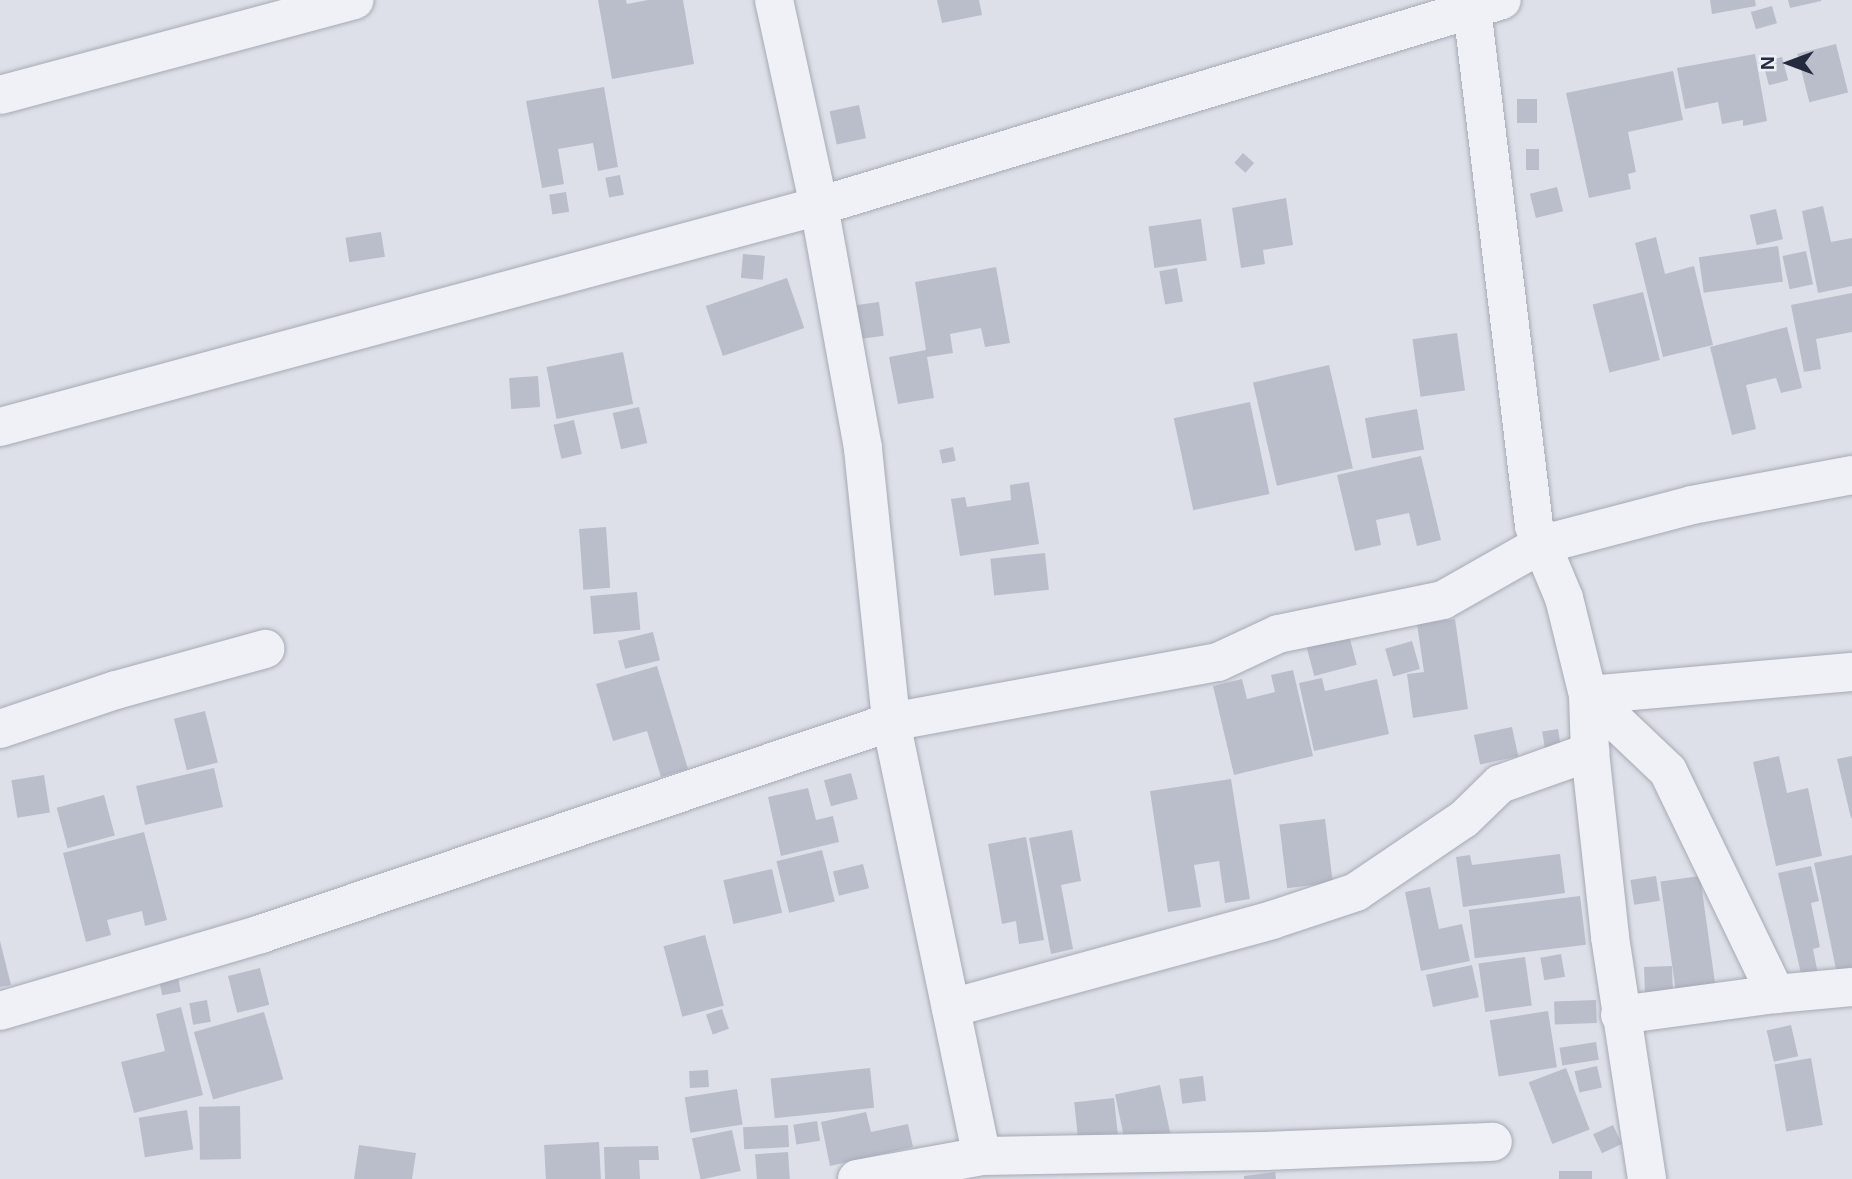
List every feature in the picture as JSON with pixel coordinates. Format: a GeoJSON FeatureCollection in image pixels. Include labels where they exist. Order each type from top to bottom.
{"type":"FeatureCollection","features":[{"type":"Feature","properties":{"kind":"street"},"geometry":{"type":"LineString","coordinates":[[0,95],[355,0]]}},
{"type":"Feature","properties":{"kind":"street"},"geometry":{"type":"LineString","coordinates":[[774,0],[819,206],[863,449],[891,722],[982,1156]]}},
{"type":"Feature","properties":{"kind":"street"},"geometry":{"type":"LineString","coordinates":[[0,427],[819,206],[1481,3],[1534,526],[1564,598],[1588,695],[1590,752],[1620,1015],[1647,1179]]}},
{"type":"Feature","properties":{"kind":"street"},"geometry":{"type":"LineString","coordinates":[[0,1011],[261,934],[891,722],[1218,662],[1278,634],[1443,600],[1540,545],[1692,505],[1852,475]]}},
{"type":"Feature","properties":{"kind":"street"},"geometry":{"type":"LineString","coordinates":[[0,729],[116,690],[265,649]]}},
{"type":"Feature","properties":{"kind":"street"},"geometry":{"type":"LineString","coordinates":[[1588,695],[1852,672]]}},
{"type":"Feature","properties":{"kind":"street"},"geometry":{"type":"LineString","coordinates":[[1588,695],[1668,771],[1776,994]]}},
{"type":"Feature","properties":{"kind":"street"},"geometry":{"type":"LineString","coordinates":[[951,1008],[1272,920],[1356,892],[1464,819],[1500,784],[1590,752]]}},
{"type":"Feature","properties":{"kind":"street"},"geometry":{"type":"LineString","coordinates":[[1620,1015],[1776,994],[1852,987]]}},
{"type":"Feature","properties":{"kind":"street"},"geometry":{"type":"LineString","coordinates":[[857,1179],[982,1156],[1265,1151],[1493,1143]]}},
{"type":"Feature","properties":{"kind":"building"},"geometry":{"type":"Polygon","coordinates":[[[598,0],[626,0],[627,4],[648,0],[683,0],[694,64],[612,79],[598,0]]]}},
{"type":"Feature","properties":{"kind":"building"},"geometry":{"type":"Polygon","coordinates":[[[937,0],[979,0],[982,15],[942,23],[937,0]]]}},
{"type":"Feature","properties":{"kind":"building"},"geometry":{"type":"Polygon","coordinates":[[[1710,0],[1755,0],[1756,6],[1712,14],[1710,0]]]}},
{"type":"Feature","properties":{"kind":"building"},"geometry":{"type":"Polygon","coordinates":[[[1788,0],[1821,0],[1821,1],[1790,8],[1788,0]]]}},
{"type":"Feature","properties":{"kind":"building"},"geometry":{"type":"Polygon","coordinates":[[[1772,6],[1777,23],[1756,29],[1751,12],[1772,6]]]}},
{"type":"Feature","properties":{"kind":"building"},"geometry":{"type":"Polygon","coordinates":[[[1836,44],[1848,93],[1809,102],[1797,54],[1836,44]]]}},
{"type":"Feature","properties":{"kind":"building"},"geometry":{"type":"Polygon","coordinates":[[[1755,54],[1767,121],[1743,126],[1743,120],[1722,124],[1718,102],[1685,109],[1677,68],[1755,54]]]}},
{"type":"Feature","properties":{"kind":"building"},"geometry":{"type":"Polygon","coordinates":[[[1782,57],[1788,80],[1769,85],[1763,62],[1782,57]]]}},
{"type":"Feature","properties":{"kind":"building"},"geometry":{"type":"Polygon","coordinates":[[[1673,71],[1683,120],[1628,132],[1636,172],[1628,174],[1631,189],[1589,198],[1566,93],[1673,71]]]}},
{"type":"Feature","properties":{"kind":"building"},"geometry":{"type":"Polygon","coordinates":[[[604,87],[618,167],[598,171],[593,143],[558,149],[564,184],[542,188],[526,101],[604,87]]]}},
{"type":"Feature","properties":{"kind":"building"},"geometry":{"type":"Polygon","coordinates":[[[1517,99],[1537,99],[1537,123],[1517,123],[1517,99]]]}},
{"type":"Feature","properties":{"kind":"building"},"geometry":{"type":"Polygon","coordinates":[[[859,105],[866,138],[837,144],[830,111],[859,105]]]}},
{"type":"Feature","properties":{"kind":"building"},"geometry":{"type":"Polygon","coordinates":[[[1526,149],[1539,149],[1539,170],[1526,170],[1526,149]]]}},
{"type":"Feature","properties":{"kind":"building"},"geometry":{"type":"Polygon","coordinates":[[[1243,153],[1254,163],[1245,173],[1234,163],[1243,153]]]}},
{"type":"Feature","properties":{"kind":"building"},"geometry":{"type":"Polygon","coordinates":[[[620,175],[624,195],[609,197],[605,178],[620,175]]]}},
{"type":"Feature","properties":{"kind":"building"},"geometry":{"type":"Polygon","coordinates":[[[1557,187],[1563,211],[1536,218],[1530,194],[1557,187]]]}},
{"type":"Feature","properties":{"kind":"building"},"geometry":{"type":"Polygon","coordinates":[[[566,192],[569,212],[552,214],[549,195],[566,192]]]}},
{"type":"Feature","properties":{"kind":"building"},"geometry":{"type":"Polygon","coordinates":[[[1286,198],[1293,245],[1263,250],[1265,264],[1241,268],[1232,208],[1286,198]]]}},
{"type":"Feature","properties":{"kind":"building"},"geometry":{"type":"Polygon","coordinates":[[[1823,206],[1831,242],[1852,238],[1852,286],[1818,293],[1802,211],[1823,206]]]}},
{"type":"Feature","properties":{"kind":"building"},"geometry":{"type":"Polygon","coordinates":[[[1776,209],[1783,239],[1757,245],[1750,215],[1776,209]]]}},
{"type":"Feature","properties":{"kind":"building"},"geometry":{"type":"Polygon","coordinates":[[[1201,219],[1207,261],[1154,268],[1149,226],[1201,219]]]}},
{"type":"Feature","properties":{"kind":"building"},"geometry":{"type":"Polygon","coordinates":[[[381,232],[385,257],[349,262],[345,238],[381,232]]]}},
{"type":"Feature","properties":{"kind":"building"},"geometry":{"type":"Polygon","coordinates":[[[1656,237],[1665,274],[1694,266],[1713,345],[1663,357],[1635,243],[1656,237]]]}},
{"type":"Feature","properties":{"kind":"building"},"geometry":{"type":"Polygon","coordinates":[[[1778,246],[1783,282],[1704,293],[1699,257],[1778,246]]]}},
{"type":"Feature","properties":{"kind":"building"},"geometry":{"type":"Polygon","coordinates":[[[1806,251],[1813,284],[1790,289],[1783,256],[1806,251]]]}},
{"type":"Feature","properties":{"kind":"building"},"geometry":{"type":"Polygon","coordinates":[[[743,254],[765,256],[763,280],[741,278],[743,254]]]}},
{"type":"Feature","properties":{"kind":"building"},"geometry":{"type":"Polygon","coordinates":[[[996,267],[1010,343],[985,347],[981,328],[950,334],[953,353],[927,357],[934,398],[898,404],[889,357],[926,350],[915,282],[996,267]]]}},
{"type":"Feature","properties":{"kind":"building"},"geometry":{"type":"Polygon","coordinates":[[[1177,268],[1183,301],[1165,305],[1159,271],[1177,268]]]}},
{"type":"Feature","properties":{"kind":"building"},"geometry":{"type":"Polygon","coordinates":[[[787,278],[804,328],[723,356],[706,306],[787,278]]]}},
{"type":"Feature","properties":{"kind":"building"},"geometry":{"type":"Polygon","coordinates":[[[1643,292],[1660,360],[1609,373],[1593,305],[1643,292]]]}},
{"type":"Feature","properties":{"kind":"building"},"geometry":{"type":"Polygon","coordinates":[[[1852,293],[1852,332],[1816,339],[1821,369],[1804,372],[1791,305],[1852,293]]]}},
{"type":"Feature","properties":{"kind":"building"},"geometry":{"type":"Polygon","coordinates":[[[879,302],[884,336],[853,340],[848,306],[879,302]]]}},
{"type":"Feature","properties":{"kind":"building"},"geometry":{"type":"Polygon","coordinates":[[[1787,327],[1802,388],[1781,393],[1776,378],[1746,385],[1756,429],[1732,435],[1710,347],[1787,327]]]}},
{"type":"Feature","properties":{"kind":"building"},"geometry":{"type":"Polygon","coordinates":[[[1457,333],[1465,390],[1421,397],[1412,339],[1457,333]]]}},
{"type":"Feature","properties":{"kind":"building"},"geometry":{"type":"Polygon","coordinates":[[[623,352],[633,404],[557,419],[546,367],[623,352]]]}},
{"type":"Feature","properties":{"kind":"building"},"geometry":{"type":"Polygon","coordinates":[[[1329,365],[1353,468],[1277,486],[1253,383],[1329,365]]]}},
{"type":"Feature","properties":{"kind":"building"},"geometry":{"type":"Polygon","coordinates":[[[538,376],[540,407],[511,409],[509,378],[538,376]]]}},
{"type":"Feature","properties":{"kind":"building"},"geometry":{"type":"Polygon","coordinates":[[[1250,402],[1270,494],[1193,510],[1174,418],[1250,402]]]}},
{"type":"Feature","properties":{"kind":"building"},"geometry":{"type":"Polygon","coordinates":[[[639,407],[647,443],[621,449],[613,413],[639,407]]]}},
{"type":"Feature","properties":{"kind":"building"},"geometry":{"type":"Polygon","coordinates":[[[1417,409],[1424,449],[1372,459],[1365,418],[1417,409]]]}},
{"type":"Feature","properties":{"kind":"building"},"geometry":{"type":"Polygon","coordinates":[[[574,420],[582,454],[561,459],[554,425],[574,420]]]}},
{"type":"Feature","properties":{"kind":"building"},"geometry":{"type":"Polygon","coordinates":[[[953,447],[956,461],[942,464],[939,450],[953,447]]]}},
{"type":"Feature","properties":{"kind":"building"},"geometry":{"type":"Polygon","coordinates":[[[1421,456],[1441,540],[1417,546],[1409,513],[1376,520],[1381,545],[1355,551],[1337,475],[1421,456]]]}},
{"type":"Feature","properties":{"kind":"building"},"geometry":{"type":"Polygon","coordinates":[[[1029,482],[1039,544],[960,556],[951,499],[965,497],[967,507],[1011,500],[1010,485],[1029,482]]]}},
{"type":"Feature","properties":{"kind":"building"},"geometry":{"type":"Polygon","coordinates":[[[606,527],[610,588],[583,590],[579,529],[606,527]]]}},
{"type":"Feature","properties":{"kind":"building"},"geometry":{"type":"Polygon","coordinates":[[[1045,553],[1049,590],[994,596],[990,559],[1045,553]]]}},
{"type":"Feature","properties":{"kind":"building"},"geometry":{"type":"Polygon","coordinates":[[[637,592],[640,630],[593,634],[590,596],[637,592]]]}},
{"type":"Feature","properties":{"kind":"building"},"geometry":{"type":"Polygon","coordinates":[[[1455,619],[1468,709],[1413,718],[1407,674],[1424,672],[1417,624],[1455,619]]]}},
{"type":"Feature","properties":{"kind":"building"},"geometry":{"type":"Polygon","coordinates":[[[1347,628],[1357,665],[1314,676],[1304,639],[1347,628]]]}},
{"type":"Feature","properties":{"kind":"building"},"geometry":{"type":"Polygon","coordinates":[[[653,632],[660,660],[625,669],[618,641],[653,632]]]}},
{"type":"Feature","properties":{"kind":"building"},"geometry":{"type":"Polygon","coordinates":[[[1412,641],[1420,669],[1393,677],[1385,649],[1412,641]]]}},
{"type":"Feature","properties":{"kind":"building"},"geometry":{"type":"Polygon","coordinates":[[[657,666],[688,769],[661,777],[647,731],[613,741],[596,684],[657,666]]]}},
{"type":"Feature","properties":{"kind":"building"},"geometry":{"type":"Polygon","coordinates":[[[1293,670],[1313,756],[1234,775],[1213,686],[1242,679],[1247,699],[1275,692],[1271,675],[1293,670]]]}},
{"type":"Feature","properties":{"kind":"building"},"geometry":{"type":"Polygon","coordinates":[[[1322,678],[1325,691],[1377,679],[1389,734],[1314,751],[1299,683],[1322,678]]]}},
{"type":"Feature","properties":{"kind":"building"},"geometry":{"type":"Polygon","coordinates":[[[205,711],[218,762],[187,770],[174,719],[205,711]]]}},
{"type":"Feature","properties":{"kind":"building"},"geometry":{"type":"Polygon","coordinates":[[[1512,727],[1518,756],[1480,764],[1474,735],[1512,727]]]}},
{"type":"Feature","properties":{"kind":"building"},"geometry":{"type":"Polygon","coordinates":[[[1558,729],[1561,748],[1545,750],[1542,732],[1558,729]]]}},
{"type":"Feature","properties":{"kind":"building"},"geometry":{"type":"Polygon","coordinates":[[[1779,756],[1787,793],[1808,788],[1822,856],[1776,866],[1753,762],[1779,756]]]}},
{"type":"Feature","properties":{"kind":"building"},"geometry":{"type":"Polygon","coordinates":[[[1852,756],[1852,818],[1851,818],[1837,759],[1852,756]]]}},
{"type":"Feature","properties":{"kind":"building"},"geometry":{"type":"Polygon","coordinates":[[[214,768],[223,807],[145,825],[136,786],[214,768]]]}},
{"type":"Feature","properties":{"kind":"building"},"geometry":{"type":"Polygon","coordinates":[[[851,773],[858,799],[831,806],[824,780],[851,773]]]}},
{"type":"Feature","properties":{"kind":"building"},"geometry":{"type":"Polygon","coordinates":[[[44,775],[50,813],[17,818],[11,780],[44,775]]]}},
{"type":"Feature","properties":{"kind":"building"},"geometry":{"type":"Polygon","coordinates":[[[1231,779],[1250,899],[1225,903],[1219,861],[1194,865],[1201,907],[1168,912],[1150,791],[1231,779]]]}},
{"type":"Feature","properties":{"kind":"building"},"geometry":{"type":"Polygon","coordinates":[[[808,788],[816,820],[833,816],[839,842],[781,856],[768,797],[808,788]]]}},
{"type":"Feature","properties":{"kind":"building"},"geometry":{"type":"Polygon","coordinates":[[[104,795],[115,836],[68,848],[57,808],[104,795]]]}},
{"type":"Feature","properties":{"kind":"building"},"geometry":{"type":"Polygon","coordinates":[[[1325,819],[1333,883],[1287,888],[1279,825],[1325,819]]]}},
{"type":"Feature","properties":{"kind":"building"},"geometry":{"type":"Polygon","coordinates":[[[1072,830],[1081,881],[1061,885],[1073,949],[1051,954],[1029,838],[1072,830]]]}},
{"type":"Feature","properties":{"kind":"building"},"geometry":{"type":"Polygon","coordinates":[[[144,832],[167,920],[145,926],[142,911],[107,920],[111,935],[86,942],[63,853],[144,832]]]}},
{"type":"Feature","properties":{"kind":"building"},"geometry":{"type":"Polygon","coordinates":[[[1026,837],[1044,940],[1019,944],[1016,921],[1002,924],[988,844],[1026,837]]]}},
{"type":"Feature","properties":{"kind":"building"},"geometry":{"type":"Polygon","coordinates":[[[822,850],[835,901],[789,913],[776,861],[822,850]]]}},
{"type":"Feature","properties":{"kind":"building"},"geometry":{"type":"Polygon","coordinates":[[[1560,854],[1565,893],[1463,907],[1456,857],[1470,855],[1472,865],[1560,854]]]}},
{"type":"Feature","properties":{"kind":"building"},"geometry":{"type":"Polygon","coordinates":[[[1852,855],[1852,970],[1837,974],[1814,863],[1852,855]]]}},
{"type":"Feature","properties":{"kind":"building"},"geometry":{"type":"Polygon","coordinates":[[[863,864],[869,888],[839,896],[833,871],[863,864]]]}},
{"type":"Feature","properties":{"kind":"building"},"geometry":{"type":"Polygon","coordinates":[[[1811,866],[1819,901],[1811,903],[1820,947],[1813,949],[1818,974],[1802,978],[1778,873],[1811,866]]]}},
{"type":"Feature","properties":{"kind":"building"},"geometry":{"type":"Polygon","coordinates":[[[772,869],[782,913],[733,924],[723,880],[772,869]]]}},
{"type":"Feature","properties":{"kind":"building"},"geometry":{"type":"Polygon","coordinates":[[[1656,876],[1660,901],[1634,905],[1630,880],[1656,876]]]}},
{"type":"Feature","properties":{"kind":"building"},"geometry":{"type":"Polygon","coordinates":[[[1700,876],[1715,986],[1676,991],[1660,882],[1700,876]]]}},
{"type":"Feature","properties":{"kind":"building"},"geometry":{"type":"Polygon","coordinates":[[[1430,887],[1439,929],[1462,924],[1470,961],[1421,971],[1405,892],[1430,887]]]}},
{"type":"Feature","properties":{"kind":"building"},"geometry":{"type":"Polygon","coordinates":[[[1580,896],[1586,945],[1475,958],[1469,910],[1580,896]]]}},
{"type":"Feature","properties":{"kind":"building"},"geometry":{"type":"Polygon","coordinates":[[[705,935],[724,1006],[682,1017],[663,946],[705,935]]]}},
{"type":"Feature","properties":{"kind":"building"},"geometry":{"type":"Polygon","coordinates":[[[0,941],[11,985],[0,987],[0,941]]]}},
{"type":"Feature","properties":{"kind":"building"},"geometry":{"type":"Polygon","coordinates":[[[1561,954],[1565,977],[1544,980],[1540,958],[1561,954]]]}},
{"type":"Feature","properties":{"kind":"building"},"geometry":{"type":"Polygon","coordinates":[[[1525,957],[1532,1006],[1485,1012],[1478,964],[1525,957]]]}},
{"type":"Feature","properties":{"kind":"building"},"geometry":{"type":"Polygon","coordinates":[[[1472,965],[1479,997],[1433,1007],[1426,975],[1472,965]]]}},
{"type":"Feature","properties":{"kind":"building"},"geometry":{"type":"Polygon","coordinates":[[[1672,966],[1673,992],[1645,993],[1644,967],[1672,966]]]}},
{"type":"Feature","properties":{"kind":"building"},"geometry":{"type":"Polygon","coordinates":[[[260,968],[269,1005],[237,1013],[228,976],[260,968]]]}},
{"type":"Feature","properties":{"kind":"building"},"geometry":{"type":"Polygon","coordinates":[[[177,972],[181,992],[162,995],[158,976],[177,972]]]}},
{"type":"Feature","properties":{"kind":"building"},"geometry":{"type":"Polygon","coordinates":[[[207,1000],[211,1022],[193,1025],[189,1003],[207,1000]]]}},
{"type":"Feature","properties":{"kind":"building"},"geometry":{"type":"Polygon","coordinates":[[[1596,1000],[1597,1023],[1555,1024],[1554,1001],[1596,1000]]]}},
{"type":"Feature","properties":{"kind":"building"},"geometry":{"type":"Polygon","coordinates":[[[181,1007],[203,1095],[134,1113],[121,1062],[165,1051],[156,1014],[181,1007]]]}},
{"type":"Feature","properties":{"kind":"building"},"geometry":{"type":"Polygon","coordinates":[[[722,1009],[729,1029],[713,1034],[706,1015],[722,1009]]]}},
{"type":"Feature","properties":{"kind":"building"},"geometry":{"type":"Polygon","coordinates":[[[1548,1011],[1557,1067],[1499,1077],[1490,1020],[1548,1011]]]}},
{"type":"Feature","properties":{"kind":"building"},"geometry":{"type":"Polygon","coordinates":[[[264,1012],[283,1079],[213,1099],[194,1032],[264,1012]]]}},
{"type":"Feature","properties":{"kind":"building"},"geometry":{"type":"Polygon","coordinates":[[[1791,1025],[1798,1056],[1774,1062],[1767,1031],[1791,1025]]]}},
{"type":"Feature","properties":{"kind":"building"},"geometry":{"type":"Polygon","coordinates":[[[1596,1042],[1599,1060],[1562,1066],[1559,1048],[1596,1042]]]}},
{"type":"Feature","properties":{"kind":"building"},"geometry":{"type":"Polygon","coordinates":[[[1811,1058],[1823,1125],[1786,1131],[1775,1064],[1811,1058]]]}},
{"type":"Feature","properties":{"kind":"building"},"geometry":{"type":"Polygon","coordinates":[[[1597,1066],[1602,1087],[1580,1093],[1575,1071],[1597,1066]]]}},
{"type":"Feature","properties":{"kind":"building"},"geometry":{"type":"Polygon","coordinates":[[[870,1068],[874,1108],[775,1118],[771,1078],[870,1068]]]}},
{"type":"Feature","properties":{"kind":"building"},"geometry":{"type":"Polygon","coordinates":[[[1566,1068],[1590,1130],[1552,1144],[1529,1082],[1566,1068]]]}},
{"type":"Feature","properties":{"kind":"building"},"geometry":{"type":"Polygon","coordinates":[[[708,1070],[709,1087],[690,1088],[689,1071],[708,1070]]]}},
{"type":"Feature","properties":{"kind":"building"},"geometry":{"type":"Polygon","coordinates":[[[1203,1076],[1206,1101],[1182,1104],[1179,1079],[1203,1076]]]}},
{"type":"Feature","properties":{"kind":"building"},"geometry":{"type":"Polygon","coordinates":[[[1160,1085],[1171,1138],[1126,1147],[1115,1095],[1160,1085]]]}},
{"type":"Feature","properties":{"kind":"building"},"geometry":{"type":"Polygon","coordinates":[[[737,1089],[743,1125],[690,1133],[685,1097],[737,1089]]]}},
{"type":"Feature","properties":{"kind":"building"},"geometry":{"type":"Polygon","coordinates":[[[1114,1098],[1119,1143],[1079,1147],[1074,1102],[1114,1098]]]}},
{"type":"Feature","properties":{"kind":"building"},"geometry":{"type":"Polygon","coordinates":[[[240,1106],[241,1159],[200,1160],[199,1107],[240,1106]]]}},
{"type":"Feature","properties":{"kind":"building"},"geometry":{"type":"Polygon","coordinates":[[[187,1110],[193,1150],[145,1157],[139,1118],[187,1110]]]}},
{"type":"Feature","properties":{"kind":"building"},"geometry":{"type":"Polygon","coordinates":[[[866,1112],[871,1132],[908,1124],[913,1147],[830,1166],[821,1122],[866,1112]]]}},
{"type":"Feature","properties":{"kind":"building"},"geometry":{"type":"Polygon","coordinates":[[[817,1121],[820,1141],[796,1145],[793,1125],[817,1121]]]}},
{"type":"Feature","properties":{"kind":"building"},"geometry":{"type":"Polygon","coordinates":[[[788,1125],[789,1147],[744,1149],[743,1127],[788,1125]]]}},
{"type":"Feature","properties":{"kind":"building"},"geometry":{"type":"Polygon","coordinates":[[[1613,1125],[1622,1144],[1602,1153],[1593,1134],[1613,1125]]]}},
{"type":"Feature","properties":{"kind":"building"},"geometry":{"type":"Polygon","coordinates":[[[732,1130],[741,1171],[700,1179],[692,1139],[732,1130]]]}},
{"type":"Feature","properties":{"kind":"building"},"geometry":{"type":"Polygon","coordinates":[[[599,1142],[601,1179],[546,1179],[544,1145],[599,1142]]]}},
{"type":"Feature","properties":{"kind":"building"},"geometry":{"type":"Polygon","coordinates":[[[359,1145],[416,1153],[412,1179],[354,1179],[359,1145]]]}},
{"type":"Feature","properties":{"kind":"building"},"geometry":{"type":"Polygon","coordinates":[[[658,1146],[659,1160],[639,1160],[640,1179],[605,1179],[604,1147],[658,1146]]]}},
{"type":"Feature","properties":{"kind":"building"},"geometry":{"type":"Polygon","coordinates":[[[788,1152],[790,1179],[757,1179],[755,1154],[788,1152]]]}},
{"type":"Feature","properties":{"kind":"building"},"geometry":{"type":"Polygon","coordinates":[[[1559,1171],[1592,1171],[1592,1179],[1559,1179],[1559,1171]]]}},
{"type":"Feature","properties":{"kind":"building"},"geometry":{"type":"Polygon","coordinates":[[[1275,1172],[1276,1179],[1244,1179],[1244,1176],[1275,1172]]]}}]}
